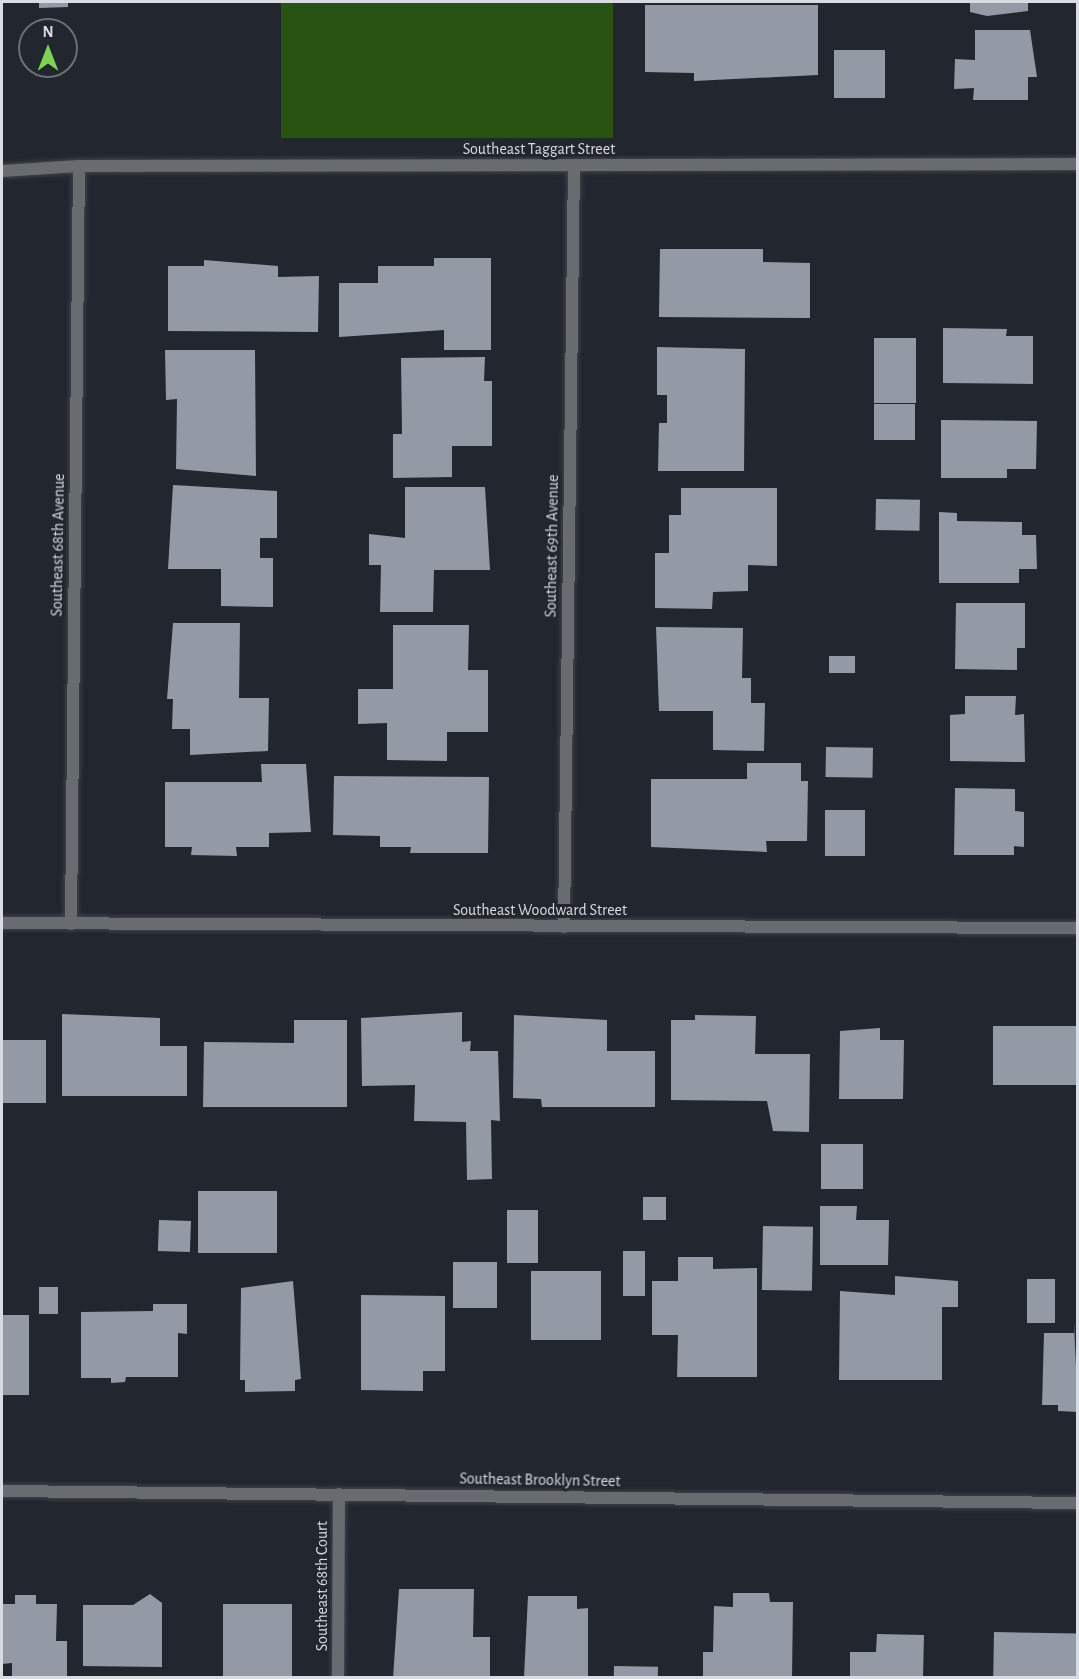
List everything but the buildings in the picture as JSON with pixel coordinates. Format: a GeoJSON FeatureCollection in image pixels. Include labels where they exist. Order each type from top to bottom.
{"type":"FeatureCollection","features":[{"type":"Feature","properties":{"kind":"street","name":"Southeast Taggart Street"},"geometry":{"type":"LineString","coordinates":[[2,171],[79,166],[1077,164]]}},
{"type":"Feature","properties":{"kind":"street","name":"Southeast 69th Avenue"},"geometry":{"type":"LineString","coordinates":[[564,927],[574,165]]}},
{"type":"Feature","properties":{"kind":"street","name":"Southeast 68th Avenue"},"geometry":{"type":"LineString","coordinates":[[71,924],[79,166]]}},
{"type":"Feature","properties":{"kind":"street","name":"Southeast Woodward Street"},"geometry":{"type":"LineString","coordinates":[[2,923],[1077,928]]}},
{"type":"Feature","properties":{"kind":"street","name":"Southeast Brooklyn Street"},"geometry":{"type":"LineString","coordinates":[[2,1491],[1077,1503]]}},
{"type":"Feature","properties":{"kind":"street","name":"Southeast 68th Court"},"geometry":{"type":"LineString","coordinates":[[338,1677],[339,1494]]}},
{"type":"Feature","properties":{"kind":"green space"},"geometry":{"type":"Polygon","coordinates":[[[281,2],[613,2],[613,138],[281,138],[281,2]]]}}]}
